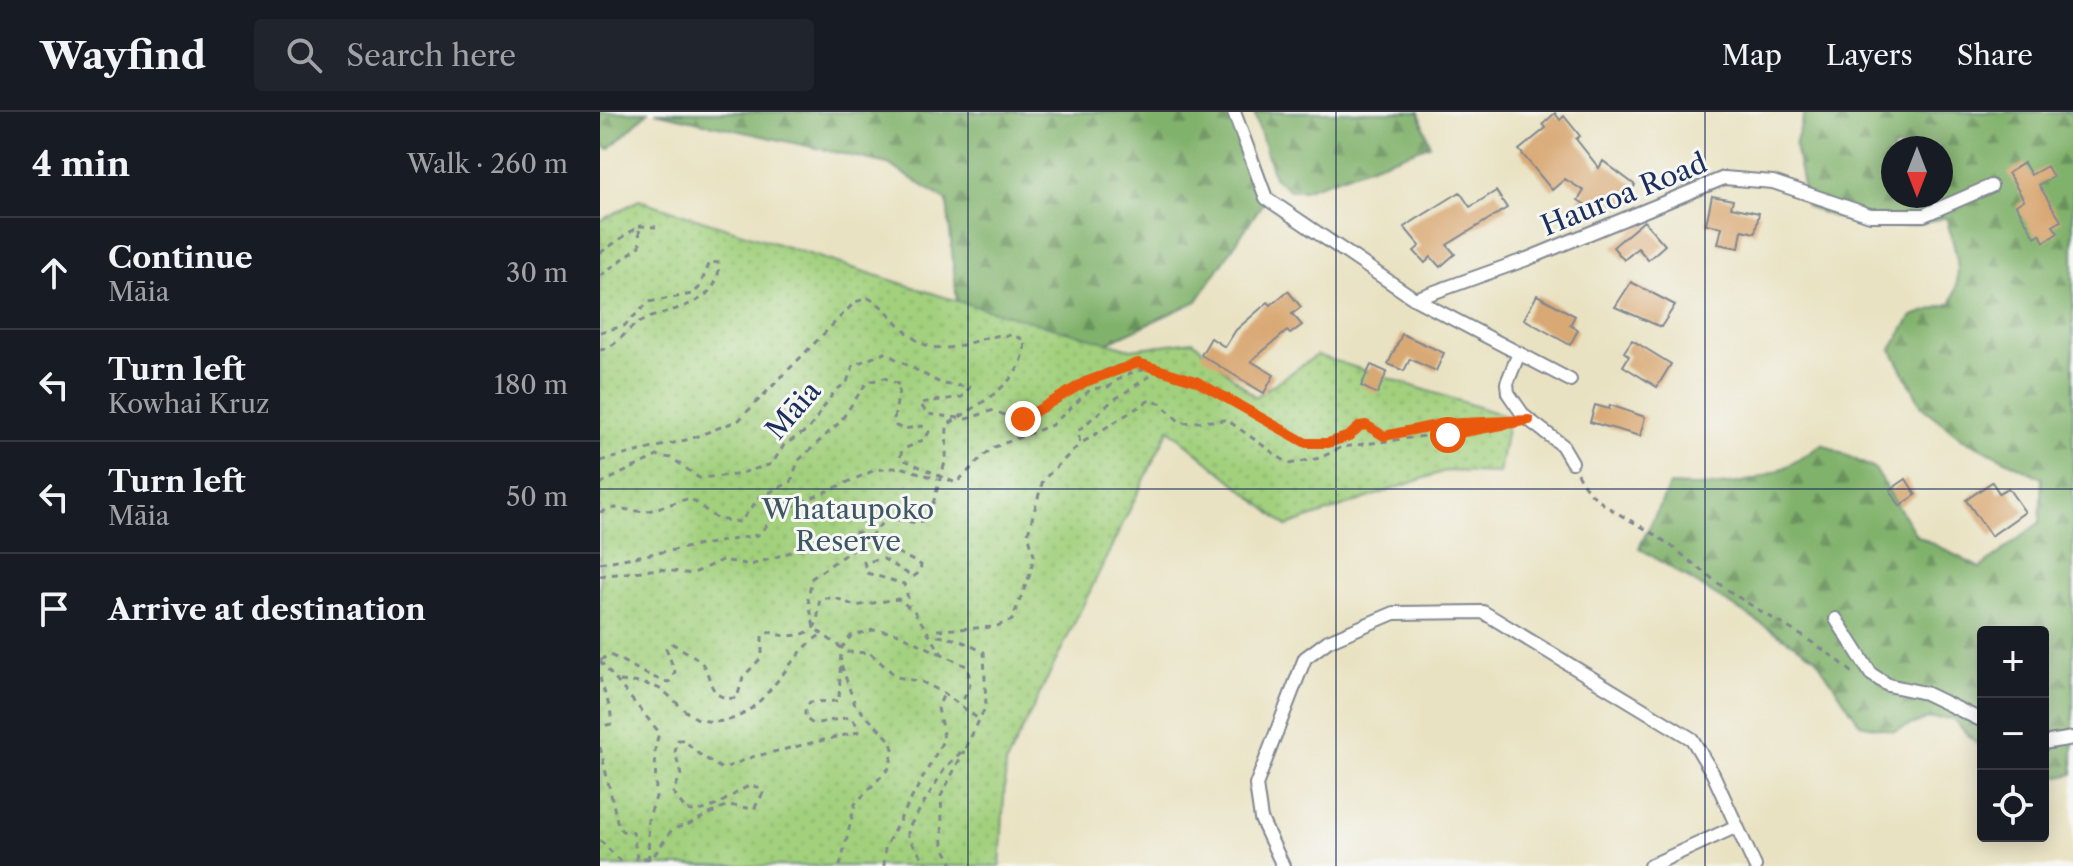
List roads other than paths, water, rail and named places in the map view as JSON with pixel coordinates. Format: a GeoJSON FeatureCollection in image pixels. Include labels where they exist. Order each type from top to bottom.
{"type":"FeatureCollection","features":[{"type":"Feature","properties":{"kind":"street"},"geometry":{"type":"LineString","coordinates":[[1234,112],[1266,198],[1415,299],[1570,380]]}},
{"type":"Feature","properties":{"kind":"street","name":"Hauroa Road"},"geometry":{"type":"LineString","coordinates":[[1415,299],[1527,259],[1724,178],[1773,182],[1870,215],[1924,215],[1991,186]]}},
{"type":"Feature","properties":{"kind":"street"},"geometry":{"type":"LineString","coordinates":[[1519,353],[1507,383],[1508,393],[1529,420],[1562,445],[1572,462]]}},
{"type":"Feature","properties":{"kind":"street"},"geometry":{"type":"LineString","coordinates":[[1283,866],[1261,819],[1256,785],[1305,658],[1328,641],[1394,613],[1483,612],[1692,739],[1755,866]]}},
{"type":"Feature","properties":{"kind":"street"},"geometry":{"type":"LineString","coordinates":[[1836,619],[1871,674],[1888,685],[1925,693],[1977,718]]}},
{"type":"Feature","properties":{"kind":"street"},"geometry":{"type":"LineString","coordinates":[[2049,742],[2073,738]]}},
{"type":"Feature","properties":{"kind":"street"},"geometry":{"type":"LineString","coordinates":[[1650,866],[1737,826]]}},
{"type":"Feature","properties":{"kind":"park label","name":"Whataupoko Reserve"},"geometry":{"type":"Point","coordinates":[848,525]}}]}
